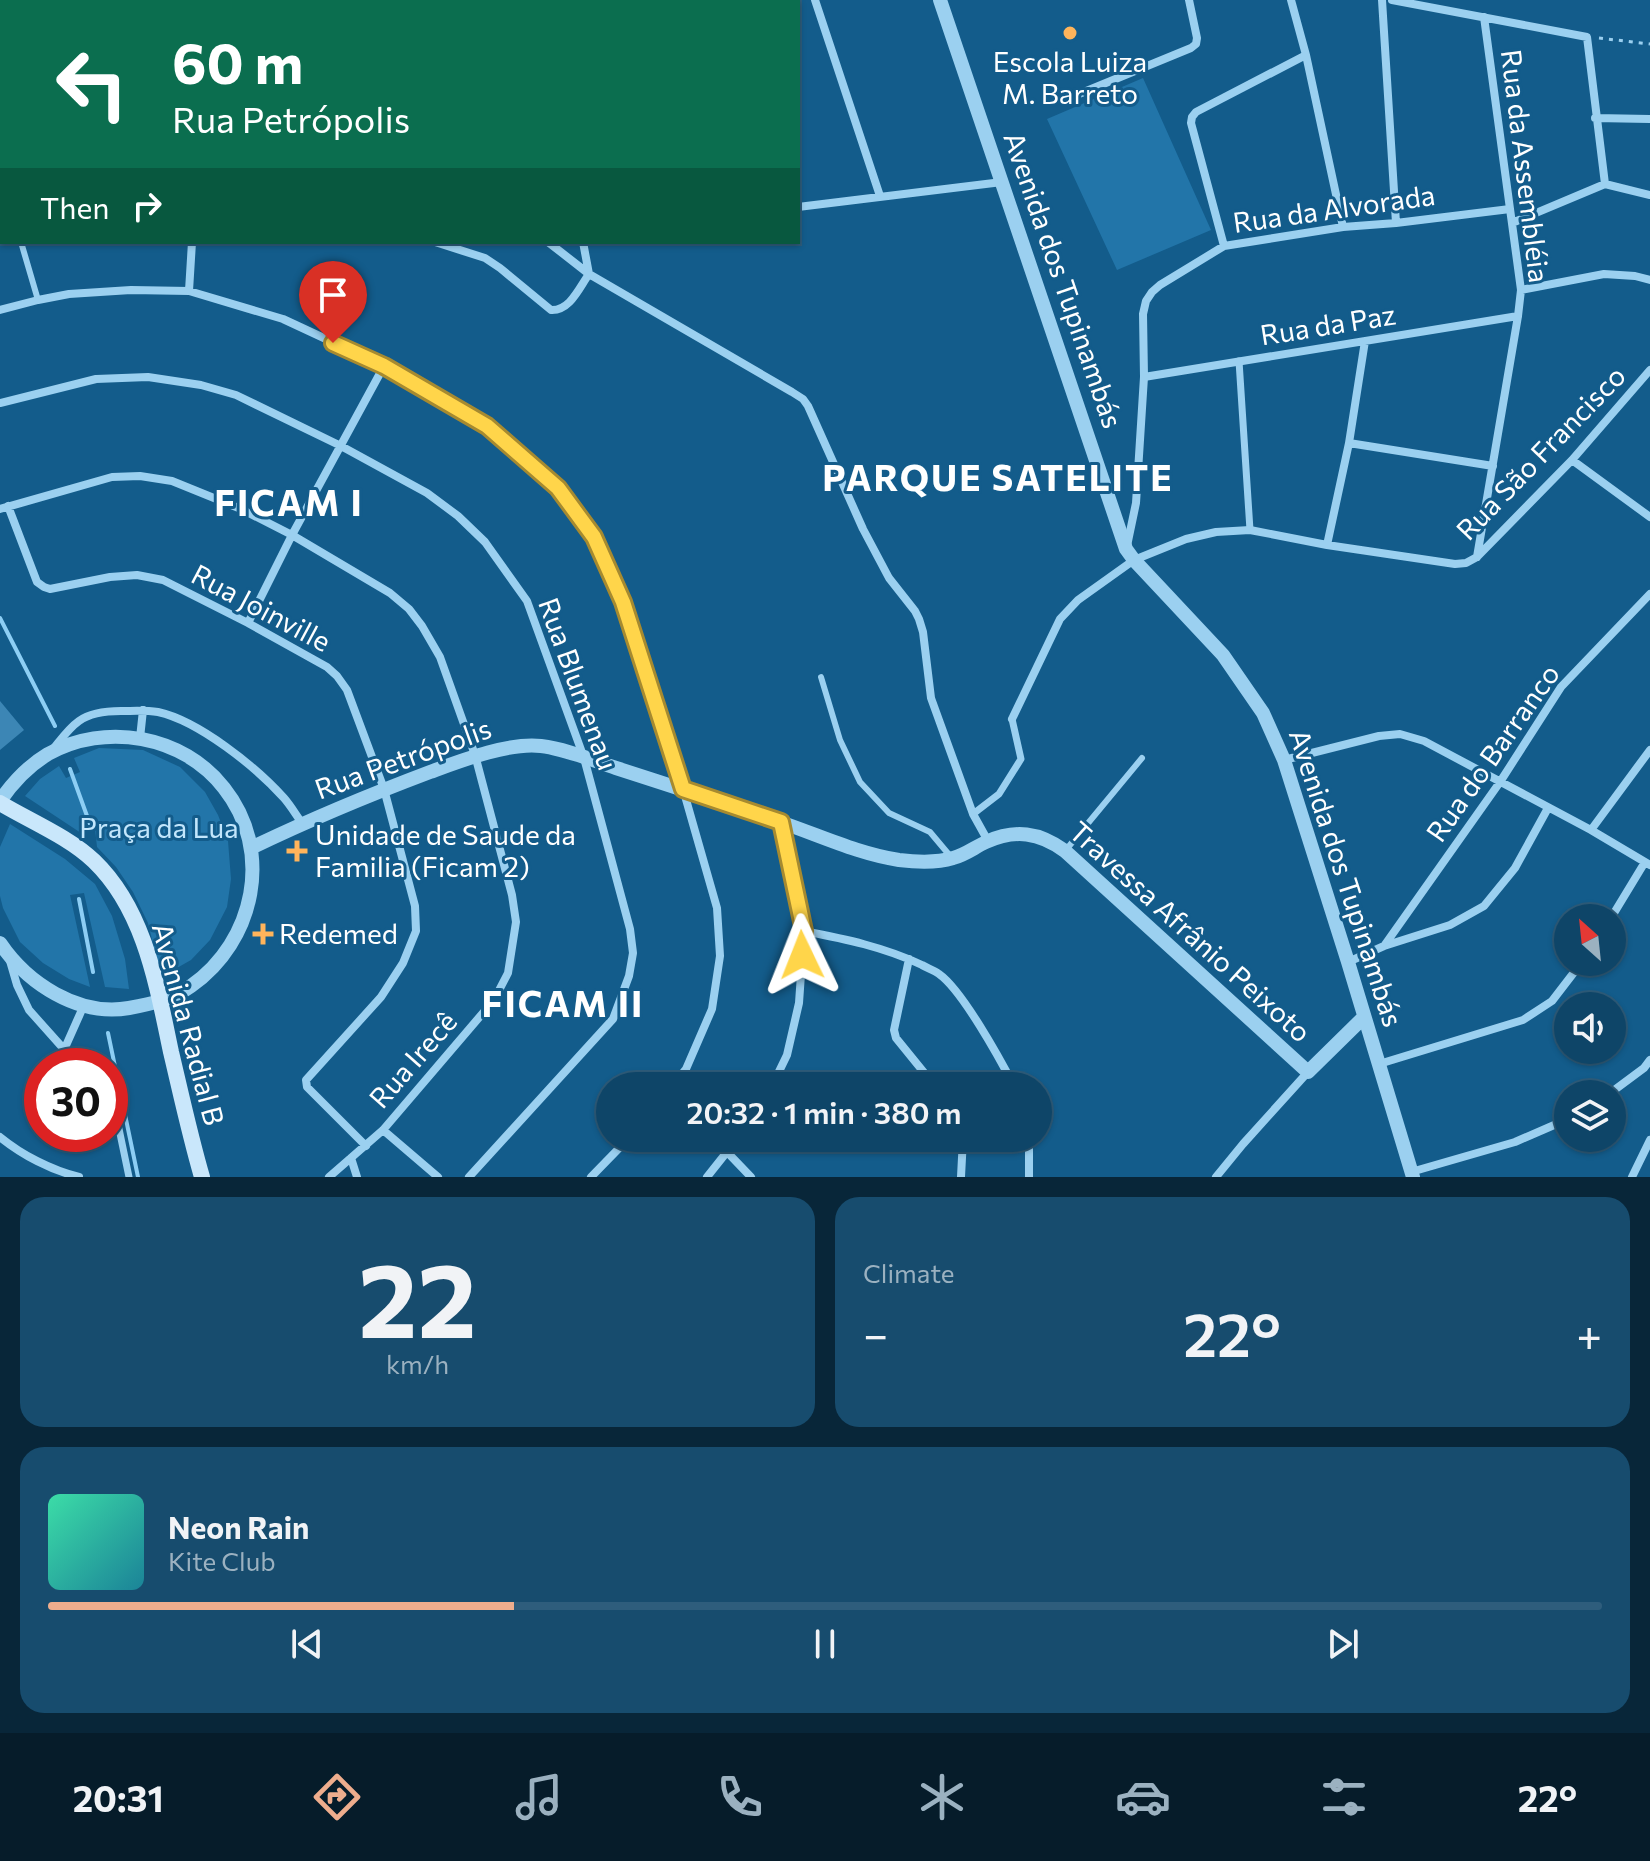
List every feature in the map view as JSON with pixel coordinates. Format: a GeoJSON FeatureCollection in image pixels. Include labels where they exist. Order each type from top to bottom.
{"type":"FeatureCollection","features":[{"type":"Feature","properties":{"kind":"main road","name":"Avenida Radial B"},"geometry":{"type":"LineString","coordinates":[[0,802],[95,862],[129,909],[143,939],[202,1177]]}},
{"type":"Feature","properties":{"kind":"street"},"geometry":{"type":"LineString","coordinates":[[815,0],[880,196]]}},
{"type":"Feature","properties":{"kind":"street","name":"Avenida dos Tupinambás"},"geometry":{"type":"LineString","coordinates":[[940,0],[1130,555],[1231,665],[1263,713],[1284,760],[1412,1174]]}},
{"type":"Feature","properties":{"kind":"street"},"geometry":{"type":"LineString","coordinates":[[1079,94],[1196,44],[1189,0]]}},
{"type":"Feature","properties":{"kind":"street"},"geometry":{"type":"LineString","coordinates":[[1291,0],[1343,227]]}},
{"type":"Feature","properties":{"kind":"street"},"geometry":{"type":"LineString","coordinates":[[1382,0],[1396,223]]}},
{"type":"Feature","properties":{"kind":"street"},"geometry":{"type":"LineString","coordinates":[[1392,0],[1587,37],[1605,184]]}},
{"type":"Feature","properties":{"kind":"street","name":"Rua da Assembléia"},"geometry":{"type":"LineString","coordinates":[[1477,557],[1521,290],[1484,17]]}},
{"type":"Feature","properties":{"kind":"street"},"geometry":{"type":"LineString","coordinates":[[1224,246],[1191,123],[1192,117],[1196,112],[1306,55]]}},
{"type":"Feature","properties":{"kind":"street"},"geometry":{"type":"LineString","coordinates":[[1595,118],[1650,119]]}},
{"type":"Feature","properties":{"kind":"street"},"geometry":{"type":"LineString","coordinates":[[800,207],[1002,182]]}},
{"type":"Feature","properties":{"kind":"street"},"geometry":{"type":"LineString","coordinates":[[1512,223],[1605,184],[1650,195]]}},
{"type":"Feature","properties":{"kind":"street","name":"Rua da Alvorada"},"geometry":{"type":"LineString","coordinates":[[1130,555],[1144,377],[1143,314],[1152,292],[1224,246],[1343,227],[1510,209]]}},
{"type":"Feature","properties":{"kind":"street"},"geometry":{"type":"LineString","coordinates":[[189,291],[192,244]]}},
{"type":"Feature","properties":{"kind":"street"},"geometry":{"type":"LineString","coordinates":[[441,244],[485,258],[555,311],[566,306],[589,274],[583,244]]}},
{"type":"Feature","properties":{"kind":"street"},"geometry":{"type":"LineString","coordinates":[[551,244],[589,274],[803,399],[863,529],[889,578],[919,619],[931,698],[973,814],[988,841]]}},
{"type":"Feature","properties":{"kind":"street"},"geometry":{"type":"LineString","coordinates":[[1521,290],[1604,274],[1650,280]]}},
{"type":"Feature","properties":{"kind":"street"},"geometry":{"type":"LineString","coordinates":[[0,310],[69,294],[131,290],[189,291],[283,319],[384,366],[487,426],[558,488],[594,537],[623,602],[683,789],[717,908],[720,956],[712,1009],[684,1072]]}},
{"type":"Feature","properties":{"kind":"street","name":"Rua da Paz"},"geometry":{"type":"LineString","coordinates":[[1144,377],[1518,316]]}},
{"type":"Feature","properties":{"kind":"street"},"geometry":{"type":"LineString","coordinates":[[1327,545],[1349,443],[1365,341]]}},
{"type":"Feature","properties":{"kind":"street"},"geometry":{"type":"LineString","coordinates":[[1239,361],[1250,530]]}},
{"type":"Feature","properties":{"kind":"street"},"geometry":{"type":"LineString","coordinates":[[248,623],[384,366]]}},
{"type":"Feature","properties":{"kind":"street","name":"Rua São Francisco"},"geometry":{"type":"LineString","coordinates":[[1130,555],[1216,532],[1250,530],[1327,545],[1455,564],[1466,563],[1477,557],[1572,460],[1650,370]]}},
{"type":"Feature","properties":{"kind":"street","name":"Rua Blumenau"},"geometry":{"type":"LineString","coordinates":[[0,403],[96,379],[148,377],[201,385],[236,395],[341,446],[427,493],[458,516],[485,542],[527,601],[584,758],[630,929],[633,953],[629,976],[613,1019],[469,1177]]}},
{"type":"Feature","properties":{"kind":"street"},"geometry":{"type":"LineString","coordinates":[[1349,443],[1493,466]]}},
{"type":"Feature","properties":{"kind":"street"},"geometry":{"type":"LineString","coordinates":[[1572,460],[1650,517]]}},
{"type":"Feature","properties":{"kind":"street","name":"Rua Irecê"},"geometry":{"type":"LineString","coordinates":[[4,507],[112,477],[140,476],[172,481],[241,509],[292,535],[390,593],[409,609],[440,657],[475,755],[514,908],[516,922],[508,973],[494,1000],[383,1130],[329,1177]]}},
{"type":"Feature","properties":{"kind":"street"},"geometry":{"type":"LineString","coordinates":[[1117,521],[1136,503]]}},
{"type":"Feature","properties":{"kind":"street","name":"Rua Joinville"},"geometry":{"type":"LineString","coordinates":[[4,507],[37,582],[44,587],[50,589],[137,575],[163,580],[327,667],[347,690],[384,789],[415,906],[416,931],[403,963],[381,997],[306,1080],[307,1087],[366,1146]]}},
{"type":"Feature","properties":{"kind":"street"},"geometry":{"type":"LineString","coordinates":[[973,814],[999,794],[1021,759],[1012,719],[1060,619],[1130,555]]}},
{"type":"Feature","properties":{"kind":"street","name":"Rua do Barranco"},"geometry":{"type":"LineString","coordinates":[[1384,946],[1500,782],[1561,687],[1650,594]]}},
{"type":"Feature","properties":{"kind":"street"},"geometry":{"type":"LineString","coordinates":[[140,738],[143,710]]}},
{"type":"Feature","properties":{"kind":"street"},"geometry":{"type":"LineString","coordinates":[[49,754],[81,718],[96,713],[158,712],[182,720],[210,736],[258,773],[284,798],[302,823]]}},
{"type":"Feature","properties":{"kind":"street"},"geometry":{"type":"LineString","coordinates":[[1284,760],[1379,736],[1400,734],[1424,741],[1591,830],[1647,864],[1620,904]]}},
{"type":"Feature","properties":{"kind":"street"},"geometry":{"type":"LineString","coordinates":[[0,802],[29,767],[49,754],[78,742],[108,736],[140,738],[172,747],[200,764],[224,788],[241,816],[251,848],[253,880],[247,912],[234,941],[215,967],[190,988],[160,1002],[121,1009],[84,1005],[59,996],[31,979],[0,943]]}},
{"type":"Feature","properties":{"kind":"street","name":"Rua Petrópolis"},"geometry":{"type":"LineString","coordinates":[[251,848],[302,823],[475,755],[540,745],[683,789],[865,852],[899,860],[930,862],[953,859],[988,841]]}},
{"type":"Feature","properties":{"kind":"street"},"geometry":{"type":"LineString","coordinates":[[1591,830],[1650,750]]}},
{"type":"Feature","properties":{"kind":"street"},"geometry":{"type":"LineString","coordinates":[[1348,962],[1384,946],[1450,925],[1484,906],[1515,868],[1548,808]]}},
{"type":"Feature","properties":{"kind":"street"},"geometry":{"type":"LineString","coordinates":[[779,1072],[787,1055],[799,1003],[804,931],[781,822]]}},
{"type":"Feature","properties":{"kind":"street","name":"Travessa Afrânio Peixoto"},"geometry":{"type":"LineString","coordinates":[[988,841],[1027,834],[1041,836],[1065,851],[1308,1072]]}},
{"type":"Feature","properties":{"kind":"street"},"geometry":{"type":"LineString","coordinates":[[804,931],[866,944],[909,959],[939,974],[953,987],[1006,1072]]}},
{"type":"Feature","properties":{"kind":"street"},"geometry":{"type":"LineString","coordinates":[[9,956],[17,985],[29,1010],[62,1048]]}},
{"type":"Feature","properties":{"kind":"street"},"geometry":{"type":"LineString","coordinates":[[909,959],[894,1030],[900,1045],[923,1072]]}},
{"type":"Feature","properties":{"kind":"street"},"geometry":{"type":"LineString","coordinates":[[1379,1064],[1523,1020],[1552,1001],[1571,976]]}},
{"type":"Feature","properties":{"kind":"street"},"geometry":{"type":"LineString","coordinates":[[65,1048],[84,1005]]}},
{"type":"Feature","properties":{"kind":"street"},"geometry":{"type":"LineString","coordinates":[[1216,1177],[1308,1072],[1364,1017]]}},
{"type":"Feature","properties":{"kind":"street"},"geometry":{"type":"LineString","coordinates":[[1626,1082],[1648,1067]]}},
{"type":"Feature","properties":{"kind":"street"},"geometry":{"type":"LineString","coordinates":[[1412,1174],[1515,1142],[1554,1125]]}},
{"type":"Feature","properties":{"kind":"street"},"geometry":{"type":"LineString","coordinates":[[383,1130],[438,1177]]}},
{"type":"Feature","properties":{"kind":"street"},"geometry":{"type":"LineString","coordinates":[[0,1137],[13,1148],[79,1177]]}},
{"type":"Feature","properties":{"kind":"street"},"geometry":{"type":"LineString","coordinates":[[1632,1177],[1650,1140]]}},
{"type":"Feature","properties":{"kind":"street"},"geometry":{"type":"LineString","coordinates":[[124,1152],[129,1177]]}},
{"type":"Feature","properties":{"kind":"street"},"geometry":{"type":"LineString","coordinates":[[591,1177],[615,1152]]}},
{"type":"Feature","properties":{"kind":"street"},"geometry":{"type":"LineString","coordinates":[[707,1177],[727,1152],[751,1177]]}},
{"type":"Feature","properties":{"kind":"street"},"geometry":{"type":"LineString","coordinates":[[961,1177],[962,1152]]}},
{"type":"Feature","properties":{"kind":"street"},"geometry":{"type":"LineString","coordinates":[[1029,1152],[1029,1177]]}},
{"type":"Feature","properties":{"kind":"street"},"geometry":{"type":"LineString","coordinates":[[351,1158],[357,1177]]}},
{"type":"Feature","properties":{"kind":"lane"},"geometry":{"type":"LineString","coordinates":[[22,244],[38,300]]}},
{"type":"Feature","properties":{"kind":"lane"},"geometry":{"type":"LineString","coordinates":[[821,677],[840,740],[860,782],[889,813],[930,832],[953,859]]}},
{"type":"Feature","properties":{"kind":"lane"},"geometry":{"type":"LineString","coordinates":[[1065,851],[1142,758]]}},
{"type":"Feature","properties":{"kind":"path"},"geometry":{"type":"LineString","coordinates":[[1587,37],[1650,44]]}},
{"type":"Feature","properties":{"kind":"green space"},"geometry":{"type":"Polygon","coordinates":[[[1143,78],[1211,230],[1117,270],[1047,119],[1143,78]]]}},
{"type":"Feature","properties":{"kind":"green space","name":"Praça da Lua"},"geometry":{"type":"Polygon","coordinates":[[[99,748],[143,750],[180,767],[205,792],[228,841],[231,879],[227,907],[210,940],[191,960],[161,977],[148,923],[133,892],[97,847],[94,819],[84,819],[84,835],[25,796],[40,779],[59,766],[66,778],[80,772],[74,758],[99,748]]]}},
{"type":"Feature","properties":{"kind":"green space","name":"Praça da Lua"},"geometry":{"type":"Polygon","coordinates":[[[10,824],[65,859],[95,884],[112,916],[125,959],[129,989],[105,987],[84,893],[70,895],[90,987],[69,979],[43,963],[20,942],[0,896],[0,847],[10,824]]]}},
{"type":"Feature","properties":{"kind":"building"},"geometry":{"type":"Polygon","coordinates":[[[0,701],[24,730],[0,750],[0,701]]]}},
{"type":"Feature","properties":{"kind":"waterway"},"geometry":{"type":"LineString","coordinates":[[0,618],[55,726]]}},
{"type":"Feature","properties":{"kind":"waterway"},"geometry":{"type":"LineString","coordinates":[[70,769],[91,827]]}},
{"type":"Feature","properties":{"kind":"waterway"},"geometry":{"type":"LineString","coordinates":[[79,899],[93,972]]}},
{"type":"Feature","properties":{"kind":"waterway"},"geometry":{"type":"LineString","coordinates":[[108,1033],[138,1177]]}},
{"type":"Feature","properties":{"kind":"place","name":"Escola Luiza M. Barreto"},"geometry":{"type":"Point","coordinates":[1070,33]}},
{"type":"Feature","properties":{"kind":"place","name":"Unidade de Saude da Familia (Ficam 2)"},"geometry":{"type":"Point","coordinates":[297,851]}},
{"type":"Feature","properties":{"kind":"place","name":"Redemed"},"geometry":{"type":"Point","coordinates":[263,934]}},
{"type":"Feature","properties":{"kind":"district","name":"PARQUE SATELITE"},"geometry":{"type":"Point","coordinates":[998,478]}},
{"type":"Feature","properties":{"kind":"district","name":"FICAM I"},"geometry":{"type":"Point","coordinates":[289,503]}},
{"type":"Feature","properties":{"kind":"district","name":"FICAM II"},"geometry":{"type":"Point","coordinates":[563,1004]}},
{"type":"Feature","properties":{"kind":"route"},"geometry":{"type":"LineString","coordinates":[[333,343],[384,366],[487,426],[558,488],[594,537],[623,602],[683,789],[781,822],[804,931],[802,955]]}}]}
